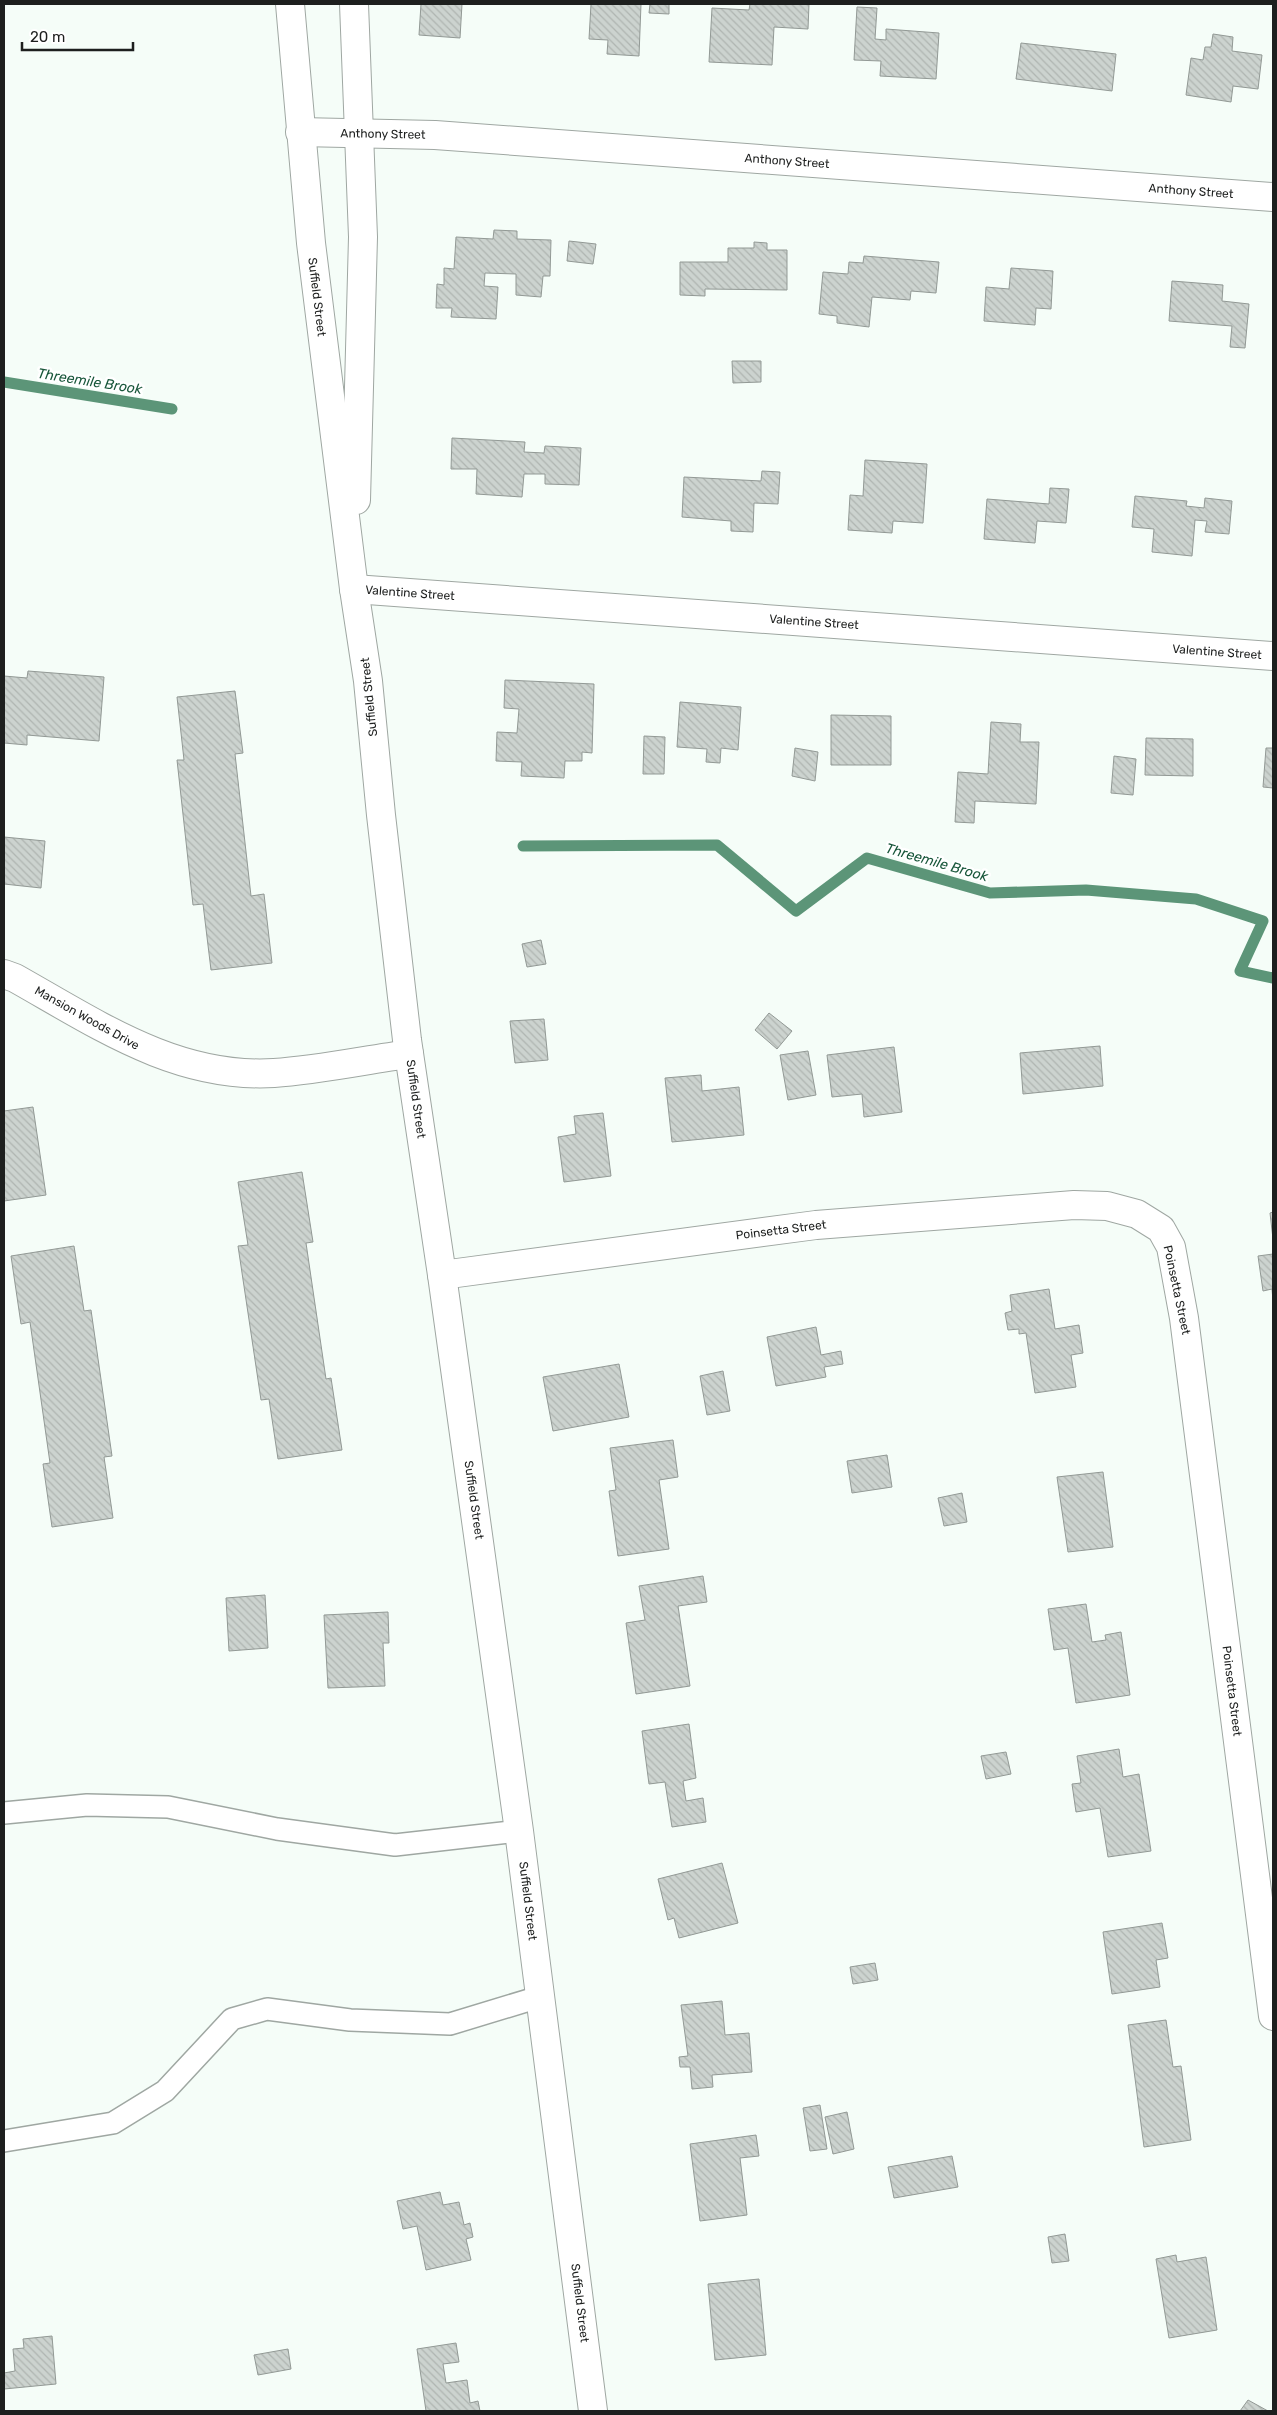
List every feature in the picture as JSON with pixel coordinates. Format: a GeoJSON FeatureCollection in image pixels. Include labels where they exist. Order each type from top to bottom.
{"type":"FeatureCollection","features":[{"type":"Feature","properties":{"kind":"street","name":"Suffield Street"},"geometry":{"type":"LineString","coordinates":[[290,4],[310,243],[354,589],[368,681],[381,815],[409,1054],[442,1275],[519,1831],[593,2411]]}},
{"type":"Feature","properties":{"kind":"street","name":"Suffield Street"},"geometry":{"type":"LineString","coordinates":[[354,4],[364,237],[354,589]]}},
{"type":"Feature","properties":{"kind":"street","name":"Anthony Street"},"geometry":{"type":"LineString","coordinates":[[300,132],[435,135],[1273,197]]}},
{"type":"Feature","properties":{"kind":"street","name":"Valentine Street"},"geometry":{"type":"LineString","coordinates":[[354,589],[1273,656]]}},
{"type":"Feature","properties":{"kind":"street","name":"Mansion Woods Drive"},"geometry":{"type":"LineString","coordinates":[[4,974],[15,978],[137,1046],[199,1067],[237,1072],[274,1073],[409,1054]]}},
{"type":"Feature","properties":{"kind":"street","name":"Poinsetta Street"},"geometry":{"type":"LineString","coordinates":[[442,1275],[816,1225],[1074,1205],[1123,1209],[1150,1220],[1161,1229],[1171,1247],[1187,1336],[1273,2016]]}},
{"type":"Feature","properties":{"kind":"lane"},"geometry":{"type":"LineString","coordinates":[[4,1813],[86,1805],[168,1807],[277,1829],[395,1845],[519,1831]]}},
{"type":"Feature","properties":{"kind":"lane"},"geometry":{"type":"LineString","coordinates":[[4,2141],[113,2123],[165,2091],[232,2019],[267,2009],[350,2020],[450,2024],[539,1997]]}},
{"type":"Feature","properties":{"kind":"building"},"geometry":{"type":"Polygon","coordinates":[[[421,4],[462,4],[460,38],[419,35],[421,4]]]}},
{"type":"Feature","properties":{"kind":"building"},"geometry":{"type":"Polygon","coordinates":[[[591,4],[641,4],[639,56],[607,54],[608,40],[589,39],[591,4]]]}},
{"type":"Feature","properties":{"kind":"building"},"geometry":{"type":"Polygon","coordinates":[[[650,4],[669,4],[669,14],[649,13],[650,4]]]}},
{"type":"Feature","properties":{"kind":"building"},"geometry":{"type":"Polygon","coordinates":[[[750,4],[809,4],[808,29],[774,27],[772,65],[709,62],[712,8],[749,10],[750,4]]]}},
{"type":"Feature","properties":{"kind":"building"},"geometry":{"type":"Polygon","coordinates":[[[857,7],[877,8],[875,39],[886,40],[886,29],[939,33],[936,79],[880,76],[881,61],[854,60],[857,7]]]}},
{"type":"Feature","properties":{"kind":"building"},"geometry":{"type":"Polygon","coordinates":[[[1213,34],[1233,37],[1232,51],[1262,55],[1258,89],[1233,86],[1231,102],[1186,95],[1191,58],[1203,60],[1205,47],[1211,47],[1213,34]]]}},
{"type":"Feature","properties":{"kind":"building"},"geometry":{"type":"Polygon","coordinates":[[[1021,43],[1116,54],[1112,91],[1016,79],[1021,43]]]}},
{"type":"Feature","properties":{"kind":"building"},"geometry":{"type":"Polygon","coordinates":[[[494,230],[517,231],[517,239],[551,240],[550,276],[543,276],[541,297],[516,295],[516,274],[485,273],[484,286],[498,287],[496,319],[451,317],[452,308],[436,308],[437,284],[444,285],[444,268],[454,269],[456,237],[493,239],[494,230]]]}},
{"type":"Feature","properties":{"kind":"building"},"geometry":{"type":"Polygon","coordinates":[[[569,241],[596,244],[593,264],[567,261],[569,241]]]}},
{"type":"Feature","properties":{"kind":"building"},"geometry":{"type":"Polygon","coordinates":[[[754,242],[767,243],[767,250],[787,250],[787,290],[705,289],[705,296],[680,295],[680,262],[728,262],[728,248],[754,248],[754,242]]]}},
{"type":"Feature","properties":{"kind":"building"},"geometry":{"type":"Polygon","coordinates":[[[864,256],[939,262],[936,293],[911,291],[910,300],[872,297],[869,327],[837,323],[837,316],[819,314],[823,272],[848,274],[849,262],[863,263],[864,256]]]}},
{"type":"Feature","properties":{"kind":"building"},"geometry":{"type":"Polygon","coordinates":[[[1011,268],[1053,271],[1051,309],[1036,308],[1035,325],[984,321],[986,287],[1009,289],[1011,268]]]}},
{"type":"Feature","properties":{"kind":"building"},"geometry":{"type":"Polygon","coordinates":[[[1172,281],[1223,285],[1222,301],[1249,304],[1245,348],[1230,347],[1232,326],[1169,321],[1172,281]]]}},
{"type":"Feature","properties":{"kind":"building"},"geometry":{"type":"Polygon","coordinates":[[[732,361],[761,361],[761,382],[733,383],[732,361]]]}},
{"type":"Feature","properties":{"kind":"building"},"geometry":{"type":"Polygon","coordinates":[[[452,438],[525,442],[524,452],[544,453],[545,446],[581,448],[579,485],[545,484],[545,474],[524,474],[522,497],[476,494],[477,469],[451,469],[452,438]]]}},
{"type":"Feature","properties":{"kind":"building"},"geometry":{"type":"Polygon","coordinates":[[[865,460],[927,464],[923,523],[893,521],[892,533],[848,530],[850,495],[863,496],[865,460]]]}},
{"type":"Feature","properties":{"kind":"building"},"geometry":{"type":"Polygon","coordinates":[[[762,471],[780,472],[778,504],[754,503],[753,532],[731,531],[731,521],[682,517],[684,477],[761,481],[762,471]]]}},
{"type":"Feature","properties":{"kind":"building"},"geometry":{"type":"Polygon","coordinates":[[[1050,488],[1069,489],[1066,523],[1037,521],[1035,543],[984,539],[987,499],[1049,504],[1050,488]]]}},
{"type":"Feature","properties":{"kind":"building"},"geometry":{"type":"Polygon","coordinates":[[[1135,496],[1187,501],[1186,506],[1204,508],[1205,498],[1232,501],[1229,534],[1205,532],[1207,521],[1195,520],[1192,556],[1152,552],[1154,529],[1132,527],[1135,496]]]}},
{"type":"Feature","properties":{"kind":"building"},"geometry":{"type":"Polygon","coordinates":[[[28,671],[104,677],[99,741],[27,735],[27,745],[4,743],[4,676],[27,678],[28,671]]]}},
{"type":"Feature","properties":{"kind":"building"},"geometry":{"type":"Polygon","coordinates":[[[505,680],[594,684],[592,753],[582,752],[582,761],[565,761],[564,778],[521,776],[522,762],[496,761],[497,732],[517,733],[519,709],[504,708],[505,680]]]}},
{"type":"Feature","properties":{"kind":"building"},"geometry":{"type":"Polygon","coordinates":[[[235,691],[243,753],[235,754],[251,896],[264,894],[272,963],[211,970],[203,904],[193,905],[177,760],[184,760],[177,697],[235,691]]]}},
{"type":"Feature","properties":{"kind":"building"},"geometry":{"type":"Polygon","coordinates":[[[680,702],[741,707],[738,750],[721,748],[720,763],[706,762],[707,749],[677,747],[680,702]]]}},
{"type":"Feature","properties":{"kind":"building"},"geometry":{"type":"Polygon","coordinates":[[[831,715],[891,716],[891,765],[831,765],[831,715]]]}},
{"type":"Feature","properties":{"kind":"building"},"geometry":{"type":"Polygon","coordinates":[[[991,722],[1021,724],[1020,742],[1039,742],[1036,804],[975,801],[974,823],[955,822],[958,772],[988,774],[991,722]]]}},
{"type":"Feature","properties":{"kind":"building"},"geometry":{"type":"Polygon","coordinates":[[[644,736],[665,737],[664,774],[643,774],[644,736]]]}},
{"type":"Feature","properties":{"kind":"building"},"geometry":{"type":"Polygon","coordinates":[[[1146,738],[1193,739],[1193,776],[1145,775],[1146,738]]]}},
{"type":"Feature","properties":{"kind":"building"},"geometry":{"type":"Polygon","coordinates":[[[795,748],[818,752],[815,781],[792,776],[795,748]]]}},
{"type":"Feature","properties":{"kind":"building"},"geometry":{"type":"Polygon","coordinates":[[[1266,748],[1273,748],[1273,788],[1263,787],[1266,748]]]}},
{"type":"Feature","properties":{"kind":"building"},"geometry":{"type":"Polygon","coordinates":[[[1114,756],[1136,759],[1133,795],[1111,793],[1114,756]]]}},
{"type":"Feature","properties":{"kind":"building"},"geometry":{"type":"Polygon","coordinates":[[[4,837],[45,841],[41,888],[4,884],[4,837]]]}},
{"type":"Feature","properties":{"kind":"building"},"geometry":{"type":"Polygon","coordinates":[[[541,940],[546,964],[527,967],[522,944],[541,940]]]}},
{"type":"Feature","properties":{"kind":"building"},"geometry":{"type":"Polygon","coordinates":[[[769,1013],[792,1031],[777,1049],[755,1030],[769,1013]]]}},
{"type":"Feature","properties":{"kind":"building"},"geometry":{"type":"Polygon","coordinates":[[[544,1019],[548,1060],[515,1063],[510,1021],[544,1019]]]}},
{"type":"Feature","properties":{"kind":"building"},"geometry":{"type":"Polygon","coordinates":[[[1100,1046],[1103,1086],[1023,1094],[1020,1053],[1100,1046]]]}},
{"type":"Feature","properties":{"kind":"building"},"geometry":{"type":"Polygon","coordinates":[[[894,1047],[902,1112],[864,1117],[862,1094],[832,1097],[827,1055],[894,1047]]]}},
{"type":"Feature","properties":{"kind":"building"},"geometry":{"type":"Polygon","coordinates":[[[808,1051],[816,1095],[788,1100],[780,1055],[808,1051]]]}},
{"type":"Feature","properties":{"kind":"building"},"geometry":{"type":"Polygon","coordinates":[[[701,1075],[702,1091],[739,1087],[744,1135],[672,1142],[665,1078],[701,1075]]]}},
{"type":"Feature","properties":{"kind":"building"},"geometry":{"type":"Polygon","coordinates":[[[33,1107],[46,1195],[4,1201],[4,1111],[33,1107]]]}},
{"type":"Feature","properties":{"kind":"building"},"geometry":{"type":"Polygon","coordinates":[[[603,1113],[611,1176],[564,1182],[558,1137],[576,1134],[574,1116],[603,1113]]]}},
{"type":"Feature","properties":{"kind":"building"},"geometry":{"type":"Polygon","coordinates":[[[302,1172],[313,1242],[306,1243],[326,1379],[331,1378],[342,1450],[278,1459],[269,1399],[261,1400],[238,1246],[248,1245],[238,1182],[302,1172]]]}},
{"type":"Feature","properties":{"kind":"building"},"geometry":{"type":"Polygon","coordinates":[[[1273,1212],[1273,1239],[1270,1213],[1273,1212]]]}},
{"type":"Feature","properties":{"kind":"building"},"geometry":{"type":"Polygon","coordinates":[[[74,1246],[84,1311],[91,1310],[112,1456],[104,1457],[113,1518],[52,1527],[43,1464],[50,1463],[30,1322],[21,1324],[11,1256],[74,1246]]]}},
{"type":"Feature","properties":{"kind":"building"},"geometry":{"type":"Polygon","coordinates":[[[1273,1254],[1273,1301],[1272,1289],[1263,1291],[1258,1256],[1273,1254]]]}},
{"type":"Feature","properties":{"kind":"building"},"geometry":{"type":"Polygon","coordinates":[[[1049,1289],[1055,1329],[1079,1325],[1083,1353],[1071,1355],[1076,1387],[1035,1393],[1026,1333],[1019,1334],[1019,1329],[1008,1330],[1005,1313],[1012,1311],[1010,1295],[1049,1289]]]}},
{"type":"Feature","properties":{"kind":"building"},"geometry":{"type":"Polygon","coordinates":[[[816,1327],[821,1355],[841,1351],[843,1364],[824,1367],[826,1377],[776,1386],[767,1337],[816,1327]]]}},
{"type":"Feature","properties":{"kind":"building"},"geometry":{"type":"Polygon","coordinates":[[[619,1364],[629,1417],[553,1431],[543,1377],[619,1364]]]}},
{"type":"Feature","properties":{"kind":"building"},"geometry":{"type":"Polygon","coordinates":[[[723,1371],[730,1411],[707,1415],[700,1376],[723,1371]]]}},
{"type":"Feature","properties":{"kind":"building"},"geometry":{"type":"Polygon","coordinates":[[[673,1440],[678,1477],[659,1480],[669,1549],[618,1556],[609,1491],[616,1490],[610,1448],[673,1440]]]}},
{"type":"Feature","properties":{"kind":"building"},"geometry":{"type":"Polygon","coordinates":[[[887,1455],[892,1487],[852,1493],[847,1461],[887,1455]]]}},
{"type":"Feature","properties":{"kind":"building"},"geometry":{"type":"Polygon","coordinates":[[[1103,1472],[1113,1547],[1068,1552],[1057,1477],[1103,1472]]]}},
{"type":"Feature","properties":{"kind":"building"},"geometry":{"type":"Polygon","coordinates":[[[962,1493],[967,1522],[944,1526],[938,1498],[962,1493]]]}},
{"type":"Feature","properties":{"kind":"building"},"geometry":{"type":"Polygon","coordinates":[[[703,1576],[707,1602],[678,1606],[690,1686],[636,1694],[626,1623],[645,1620],[639,1586],[703,1576]]]}},
{"type":"Feature","properties":{"kind":"building"},"geometry":{"type":"Polygon","coordinates":[[[265,1595],[268,1648],[229,1651],[226,1598],[265,1595]]]}},
{"type":"Feature","properties":{"kind":"building"},"geometry":{"type":"Polygon","coordinates":[[[1086,1604],[1092,1642],[1106,1640],[1105,1635],[1121,1632],[1130,1695],[1076,1703],[1068,1648],[1054,1650],[1048,1609],[1086,1604]]]}},
{"type":"Feature","properties":{"kind":"building"},"geometry":{"type":"Polygon","coordinates":[[[388,1612],[389,1643],[383,1643],[385,1686],[328,1688],[324,1615],[388,1612]]]}},
{"type":"Feature","properties":{"kind":"building"},"geometry":{"type":"Polygon","coordinates":[[[689,1724],[696,1778],[683,1781],[686,1801],[703,1798],[706,1822],[672,1827],[665,1782],[649,1784],[642,1731],[689,1724]]]}},
{"type":"Feature","properties":{"kind":"building"},"geometry":{"type":"Polygon","coordinates":[[[1119,1749],[1123,1777],[1139,1774],[1151,1851],[1108,1857],[1100,1808],[1076,1812],[1072,1784],[1081,1783],[1077,1756],[1119,1749]]]}},
{"type":"Feature","properties":{"kind":"building"},"geometry":{"type":"Polygon","coordinates":[[[1006,1752],[1011,1774],[986,1779],[981,1756],[1006,1752]]]}},
{"type":"Feature","properties":{"kind":"building"},"geometry":{"type":"Polygon","coordinates":[[[722,1863],[738,1923],[679,1938],[674,1918],[668,1920],[658,1879],[722,1863]]]}},
{"type":"Feature","properties":{"kind":"building"},"geometry":{"type":"Polygon","coordinates":[[[1162,1923],[1168,1958],[1156,1960],[1160,1987],[1112,1994],[1103,1932],[1162,1923]]]}},
{"type":"Feature","properties":{"kind":"building"},"geometry":{"type":"Polygon","coordinates":[[[875,1963],[878,1980],[853,1984],[850,1967],[875,1963]]]}},
{"type":"Feature","properties":{"kind":"building"},"geometry":{"type":"Polygon","coordinates":[[[722,2001],[725,2035],[749,2033],[752,2072],[712,2075],[713,2087],[692,2089],[690,2067],[680,2067],[679,2057],[688,2056],[681,2005],[722,2001]]]}},
{"type":"Feature","properties":{"kind":"building"},"geometry":{"type":"Polygon","coordinates":[[[1166,2020],[1173,2067],[1181,2066],[1191,2140],[1144,2147],[1128,2025],[1166,2020]]]}},
{"type":"Feature","properties":{"kind":"building"},"geometry":{"type":"Polygon","coordinates":[[[820,2105],[827,2149],[810,2151],[803,2108],[820,2105]]]}},
{"type":"Feature","properties":{"kind":"building"},"geometry":{"type":"Polygon","coordinates":[[[847,2112],[854,2149],[833,2154],[825,2117],[847,2112]]]}},
{"type":"Feature","properties":{"kind":"building"},"geometry":{"type":"Polygon","coordinates":[[[756,2135],[759,2156],[740,2158],[747,2215],[700,2221],[690,2144],[756,2135]]]}},
{"type":"Feature","properties":{"kind":"building"},"geometry":{"type":"Polygon","coordinates":[[[952,2156],[958,2187],[894,2198],[888,2167],[952,2156]]]}},
{"type":"Feature","properties":{"kind":"building"},"geometry":{"type":"Polygon","coordinates":[[[440,2192],[443,2205],[459,2202],[464,2225],[470,2223],[473,2237],[466,2239],[471,2260],[426,2270],[417,2226],[403,2229],[397,2201],[440,2192]]]}},
{"type":"Feature","properties":{"kind":"building"},"geometry":{"type":"Polygon","coordinates":[[[1065,2234],[1069,2261],[1052,2263],[1048,2237],[1065,2234]]]}},
{"type":"Feature","properties":{"kind":"building"},"geometry":{"type":"Polygon","coordinates":[[[1176,2255],[1177,2262],[1206,2257],[1217,2330],[1169,2338],[1156,2259],[1176,2255]]]}},
{"type":"Feature","properties":{"kind":"building"},"geometry":{"type":"Polygon","coordinates":[[[759,2279],[766,2355],[715,2360],[708,2284],[759,2279]]]}},
{"type":"Feature","properties":{"kind":"building"},"geometry":{"type":"Polygon","coordinates":[[[52,2336],[56,2384],[4,2389],[4,2373],[15,2371],[13,2349],[24,2348],[23,2339],[52,2336]]]}},
{"type":"Feature","properties":{"kind":"building"},"geometry":{"type":"Polygon","coordinates":[[[456,2343],[459,2362],[443,2364],[446,2383],[467,2380],[470,2403],[478,2401],[480,2411],[426,2411],[417,2349],[456,2343]]]}},
{"type":"Feature","properties":{"kind":"building"},"geometry":{"type":"Polygon","coordinates":[[[288,2349],[291,2369],[258,2375],[254,2355],[288,2349]]]}},
{"type":"Feature","properties":{"kind":"building"},"geometry":{"type":"Polygon","coordinates":[[[1248,2400],[1268,2411],[1240,2411],[1248,2400]]]}},
{"type":"Feature","properties":{"kind":"waterway","name":"Threemile Brook"},"geometry":{"type":"LineString","coordinates":[[4,382],[172,409]]}},
{"type":"Feature","properties":{"kind":"waterway","name":"Threemile Brook"},"geometry":{"type":"LineString","coordinates":[[523,846],[717,845],[796,911],[867,858],[990,893],[1086,890],[1196,899],[1263,921],[1240,971],[1273,978]]}}]}
